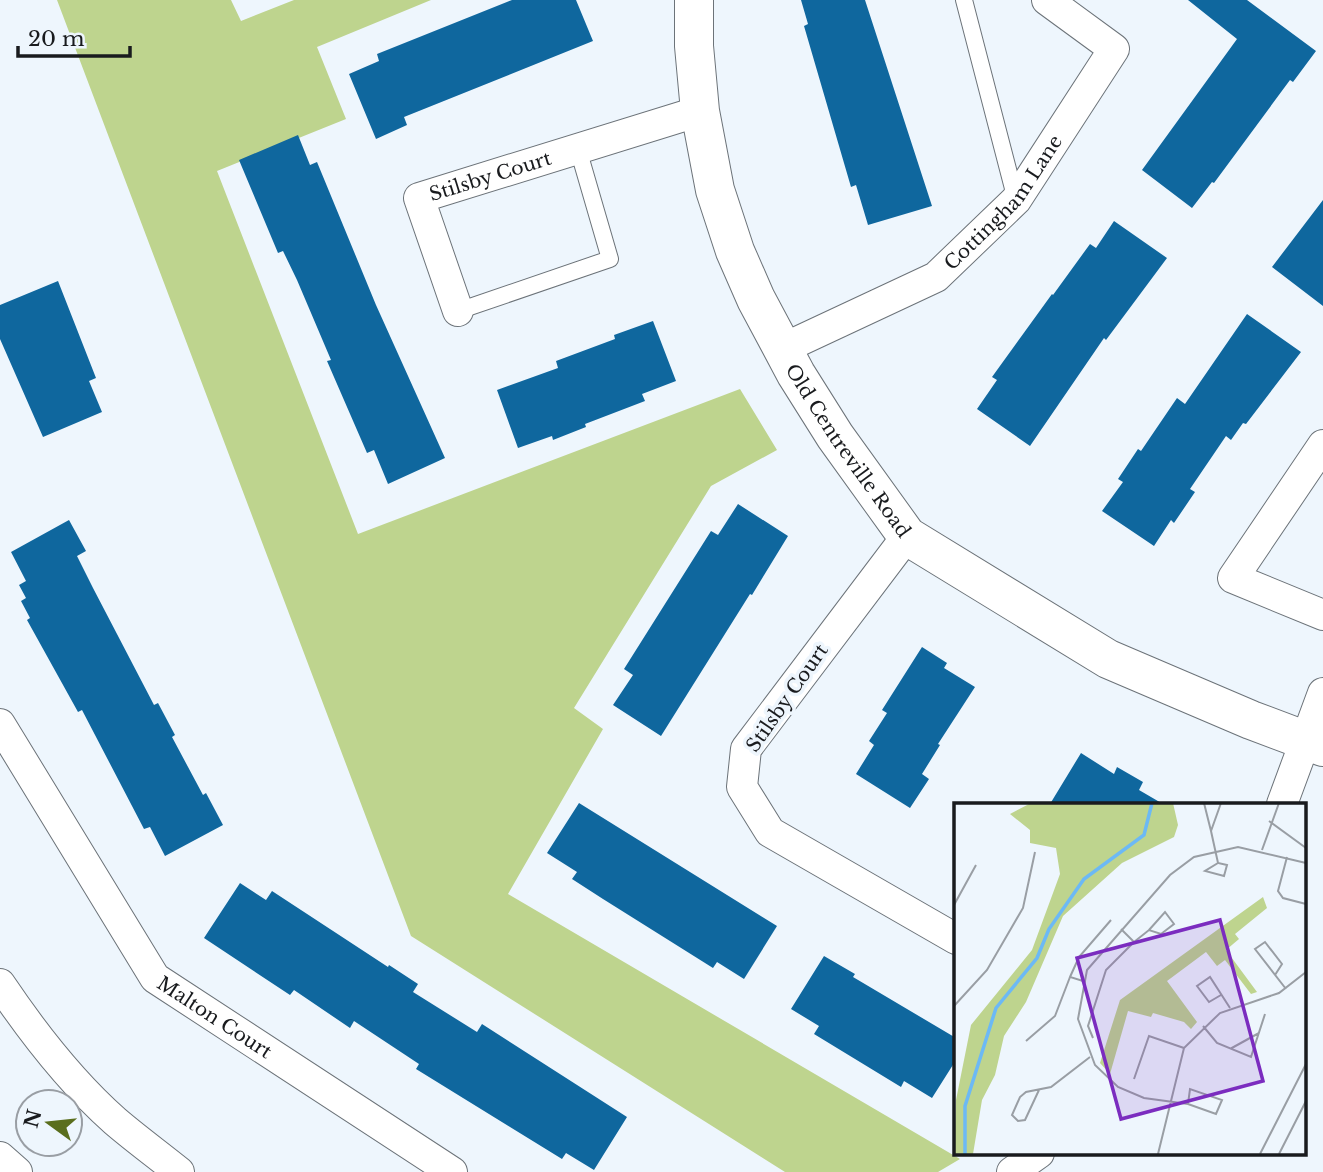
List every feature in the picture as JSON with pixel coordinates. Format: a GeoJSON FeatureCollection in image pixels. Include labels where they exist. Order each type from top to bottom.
{"type":"FeatureCollection","features":[{"type":"Feature","properties":{"kind":"street","name":"Old Centreville Road"},"geometry":{"type":"LineString","coordinates":[[694,0],[694,46],[700,111],[715,190],[735,251],[782,349],[835,436],[907,536],[1108,659],[1251,720],[1315,743]]}},
{"type":"Feature","properties":{"kind":"street","name":"Cottingham Lane"},"geometry":{"type":"LineString","coordinates":[[782,349],[936,277],[1016,200],[1114,49],[1047,0]]}},
{"type":"Feature","properties":{"kind":"street","name":"Stilsby Court"},"geometry":{"type":"LineString","coordinates":[[458,311],[419,198],[700,111]]}},
{"type":"Feature","properties":{"kind":"street"},"geometry":{"type":"LineString","coordinates":[[1323,445],[1233,578],[1323,615]]}},
{"type":"Feature","properties":{"kind":"street","name":"Stilsby Court"},"geometry":{"type":"LineString","coordinates":[[907,536],[746,749],[742,787],[770,832],[954,938]]}},
{"type":"Feature","properties":{"kind":"street"},"geometry":{"type":"LineString","coordinates":[[1283,803],[1315,743],[1323,693]]}},
{"type":"Feature","properties":{"kind":"street","name":"Malton Court"},"geometry":{"type":"LineString","coordinates":[[0,724],[155,978],[452,1172]]}},
{"type":"Feature","properties":{"kind":"street"},"geometry":{"type":"LineString","coordinates":[[0,984],[46,1047],[81,1087],[115,1120],[179,1172]]}},
{"type":"Feature","properties":{"kind":"street"},"geometry":{"type":"LineString","coordinates":[[1012,1172],[1038,1154]]}},
{"type":"Feature","properties":{"kind":"street"},"geometry":{"type":"LineString","coordinates":[[0,1157],[17,1172]]}},
{"type":"Feature","properties":{"kind":"lane"},"geometry":{"type":"LineString","coordinates":[[964,0],[1016,200]]}},
{"type":"Feature","properties":{"kind":"lane","name":"Stilsby Court"},"geometry":{"type":"LineString","coordinates":[[458,311],[610,259],[578,149]]}},
{"type":"Feature","properties":{"kind":"green space"},"geometry":{"type":"Polygon","coordinates":[[[57,0],[231,0],[241,21],[294,0],[431,0],[317,47],[346,119],[217,171],[358,534],[740,389],[777,450],[711,486],[574,708],[603,729],[508,894],[960,1159],[938,1172],[785,1172],[411,936],[57,0]]]}},
{"type":"Feature","properties":{"kind":"building"},"geometry":{"type":"Polygon","coordinates":[[[512,0],[576,0],[593,41],[404,117],[407,125],[376,139],[349,74],[379,61],[377,54],[512,0]]]}},
{"type":"Feature","properties":{"kind":"building"},"geometry":{"type":"Polygon","coordinates":[[[801,0],[865,0],[932,206],[868,225],[856,185],[851,187],[804,26],[808,24],[801,0]]]}},
{"type":"Feature","properties":{"kind":"building"},"geometry":{"type":"Polygon","coordinates":[[[1188,0],[1247,0],[1316,51],[1293,82],[1290,80],[1214,183],[1212,182],[1192,208],[1142,170],[1237,39],[1188,0]]]}},
{"type":"Feature","properties":{"kind":"building"},"geometry":{"type":"Polygon","coordinates":[[[298,135],[310,165],[317,162],[376,305],[445,458],[388,484],[374,450],[367,453],[327,361],[331,360],[297,280],[283,251],[278,253],[239,160],[298,135]]]}},
{"type":"Feature","properties":{"kind":"building"},"geometry":{"type":"Polygon","coordinates":[[[1323,200],[1323,306],[1272,267],[1323,200]]]}},
{"type":"Feature","properties":{"kind":"building"},"geometry":{"type":"Polygon","coordinates":[[[1114,221],[1167,258],[1106,340],[1104,338],[1030,446],[977,409],[997,380],[992,377],[1052,294],[1090,244],[1096,248],[1114,221]]]}},
{"type":"Feature","properties":{"kind":"building"},"geometry":{"type":"Polygon","coordinates":[[[58,281],[96,378],[89,381],[102,412],[43,437],[0,339],[0,305],[58,281]]]}},
{"type":"Feature","properties":{"kind":"building"},"geometry":{"type":"Polygon","coordinates":[[[1247,314],[1301,352],[1246,424],[1243,423],[1231,440],[1226,436],[1190,489],[1195,492],[1174,523],[1171,520],[1154,546],[1102,511],[1123,482],[1118,479],[1138,449],[1141,451],[1177,398],[1185,404],[1247,314]]]}},
{"type":"Feature","properties":{"kind":"building"},"geometry":{"type":"Polygon","coordinates":[[[653,321],[676,381],[642,394],[645,401],[585,424],[586,427],[553,440],[552,436],[518,448],[497,390],[558,368],[556,361],[615,339],[614,335],[653,321]]]}},
{"type":"Feature","properties":{"kind":"building"},"geometry":{"type":"Polygon","coordinates":[[[738,504],[788,536],[661,736],[613,705],[633,675],[624,669],[711,531],[718,535],[738,504]]]}},
{"type":"Feature","properties":{"kind":"building"},"geometry":{"type":"Polygon","coordinates":[[[69,520],[86,551],[77,556],[93,588],[154,705],[158,703],[175,735],[172,737],[203,795],[206,793],[223,825],[165,856],[150,827],[144,829],[82,710],[78,712],[27,620],[30,618],[21,601],[26,598],[19,585],[26,581],[11,552],[69,520]]]}},
{"type":"Feature","properties":{"kind":"building"},"geometry":{"type":"Polygon","coordinates":[[[922,647],[947,663],[944,668],[975,687],[938,744],[940,745],[922,774],[929,779],[910,808],[856,774],[874,745],[869,741],[887,713],[882,710],[922,647]]]}},
{"type":"Feature","properties":{"kind":"building"},"geometry":{"type":"Polygon","coordinates":[[[1081,753],[1114,774],[1117,767],[1143,782],[1139,790],[1161,803],[1051,803],[1081,753]]]}},
{"type":"Feature","properties":{"kind":"building"},"geometry":{"type":"Polygon","coordinates":[[[579,803],[777,926],[744,979],[717,962],[713,968],[603,899],[572,879],[577,872],[547,853],[579,803]]]}},
{"type":"Feature","properties":{"kind":"building"},"geometry":{"type":"Polygon","coordinates":[[[240,883],[266,900],[272,891],[418,984],[413,992],[477,1032],[482,1024],[627,1117],[594,1170],[566,1153],[562,1159],[416,1069],[419,1064],[354,1021],[350,1028],[294,990],[290,995],[204,938],[240,883]]]}},
{"type":"Feature","properties":{"kind":"building"},"geometry":{"type":"Polygon","coordinates":[[[824,956],[855,974],[853,977],[954,1037],[954,1063],[932,1098],[904,1081],[901,1087],[814,1034],[819,1026],[791,1009],[824,956]]]}}]}
